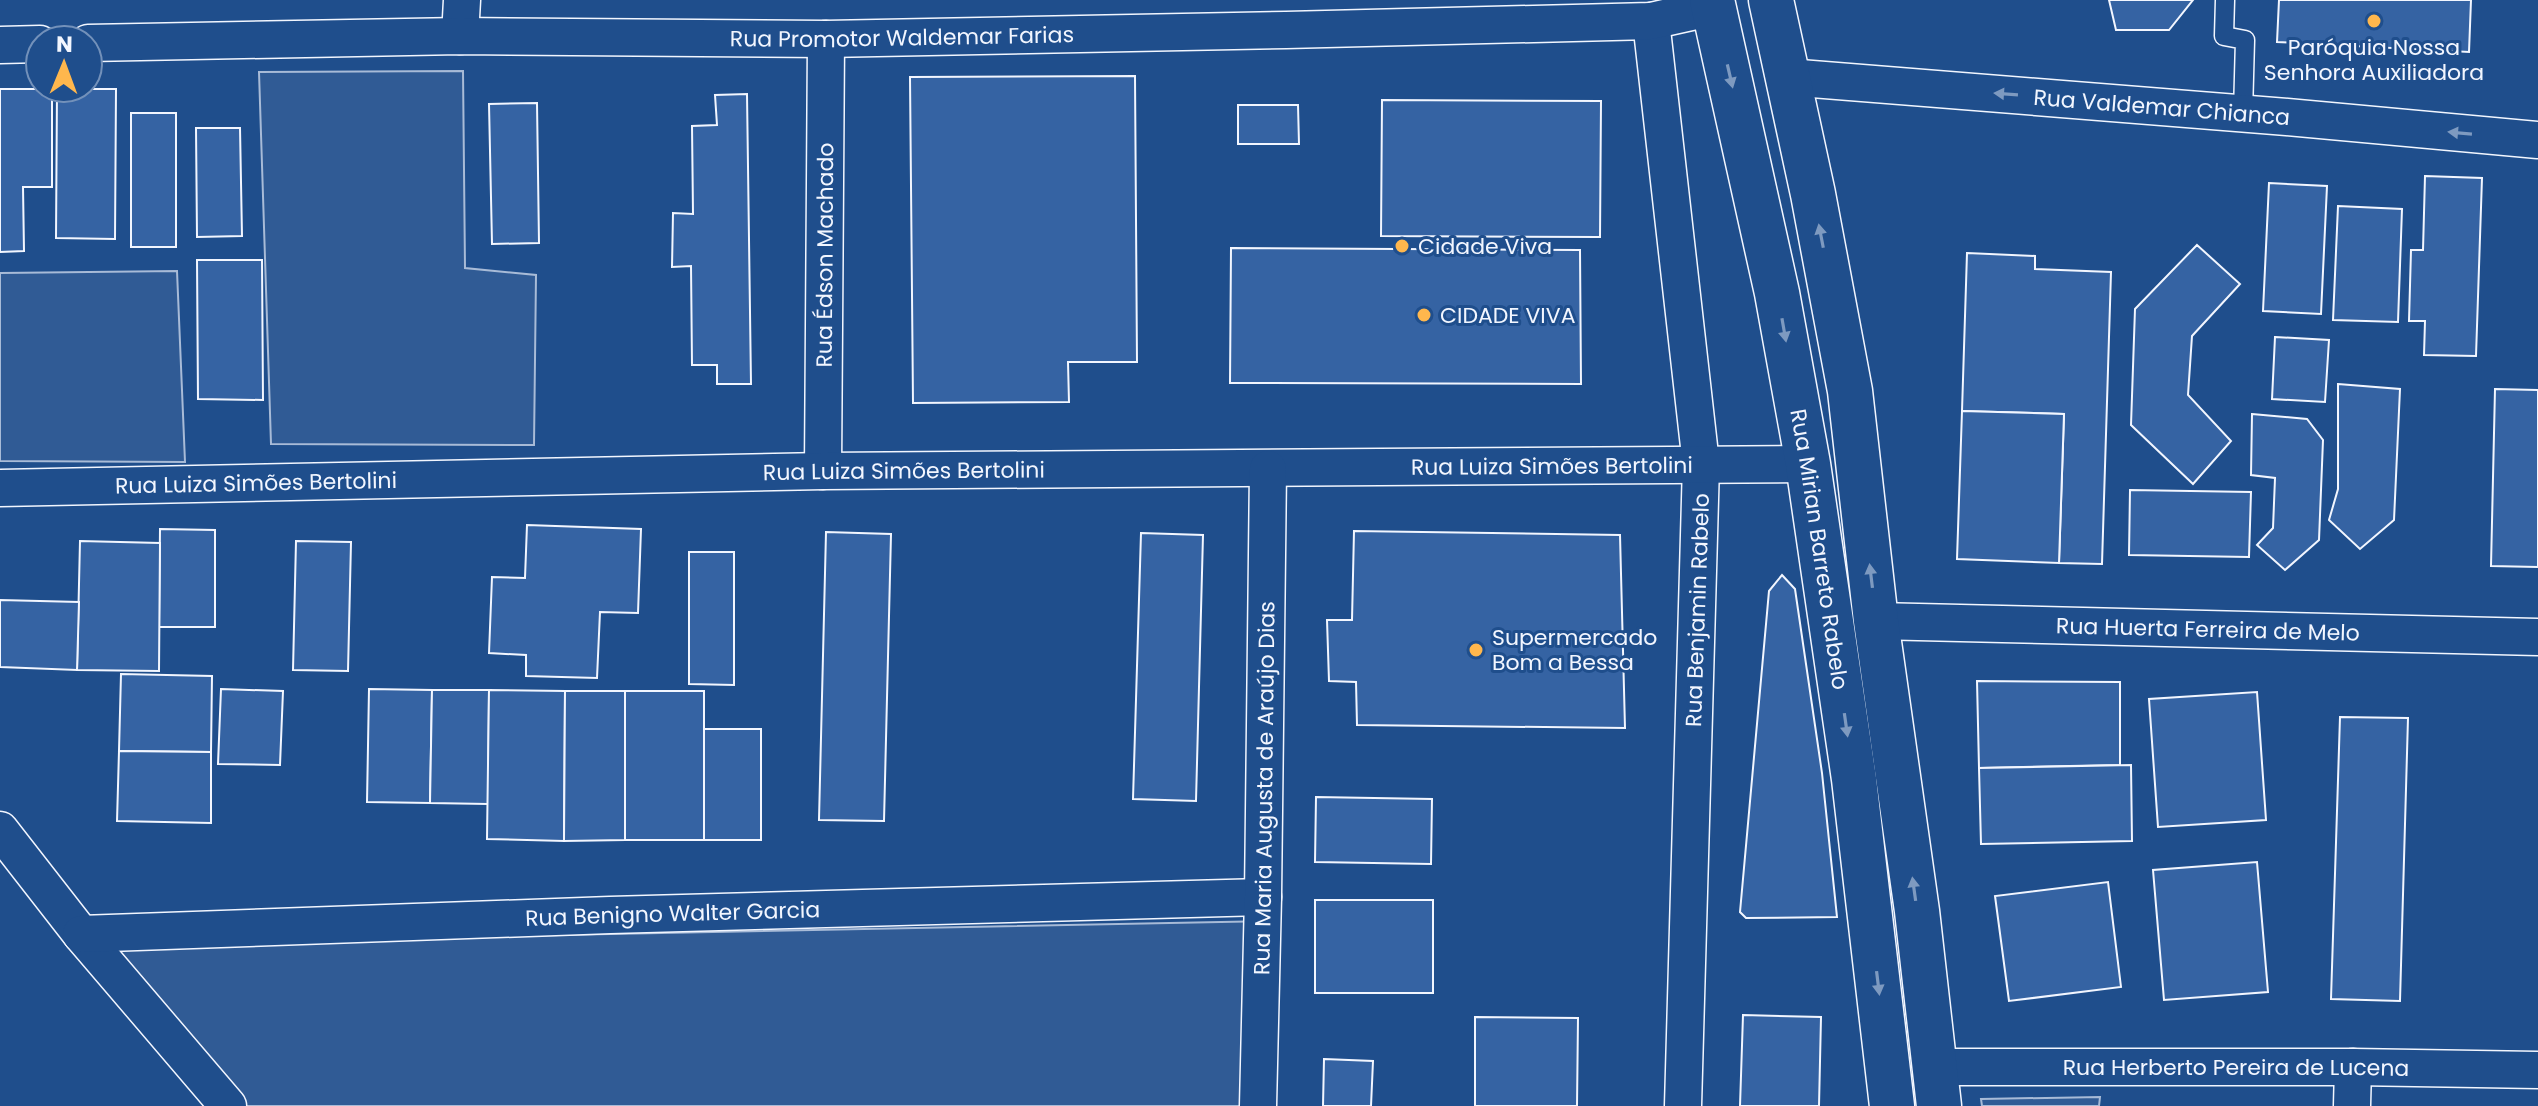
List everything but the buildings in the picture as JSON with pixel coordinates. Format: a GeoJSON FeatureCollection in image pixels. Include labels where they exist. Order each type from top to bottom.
{"type":"FeatureCollection","features":[{"type":"Feature","properties":{"kind":"main road","name":"Rua Mirian Barreto Rabelo"},"geometry":{"type":"LineString","coordinates":[[1771,0],[1813,194],[1850,391],[1876,621],[1917,911],[1937,1087]]}},
{"type":"Feature","properties":{"kind":"main road","name":"Rua Mirian Barreto Rabelo"},"geometry":{"type":"LineString","coordinates":[[1713,4],[1771,263],[1808,464],[1854,779],[1892,1106]]}},
{"type":"Feature","properties":{"kind":"street"},"geometry":{"type":"LineString","coordinates":[[460,36],[462,0]]}},
{"type":"Feature","properties":{"kind":"street","name":"Rua Promotor Waldemar Farias"},"geometry":{"type":"LineString","coordinates":[[104,43],[460,36],[826,39],[1651,21],[1713,4]]}},
{"type":"Feature","properties":{"kind":"street","name":"Rua Benjamin Rabelo"},"geometry":{"type":"LineString","coordinates":[[1651,21],[1701,464],[1683,1106]]}},
{"type":"Feature","properties":{"kind":"street","name":"Rua Édson Machado"},"geometry":{"type":"LineString","coordinates":[[823,471],[826,39]]}},
{"type":"Feature","properties":{"kind":"street"},"geometry":{"type":"LineString","coordinates":[[0,45],[24,44]]}},
{"type":"Feature","properties":{"kind":"street","name":"Rua Valdemar Chianca"},"geometry":{"type":"LineString","coordinates":[[1787,77],[2538,140]]}},
{"type":"Feature","properties":{"kind":"street","name":"Rua Luiza Simões Bertolini"},"geometry":{"type":"LineString","coordinates":[[0,488],[823,471],[1808,464]]}},
{"type":"Feature","properties":{"kind":"street","name":"Rua Maria Augusta de Araújo Dias"},"geometry":{"type":"LineString","coordinates":[[1258,1106],[1268,469]]}},
{"type":"Feature","properties":{"kind":"street","name":"Rua Huerta Ferreira de Melo"},"geometry":{"type":"LineString","coordinates":[[1876,621],[2538,637]]}},
{"type":"Feature","properties":{"kind":"street"},"geometry":{"type":"LineString","coordinates":[[0,830],[81,934],[228,1106]]}},
{"type":"Feature","properties":{"kind":"street","name":"Rua Benigno Walter Garcia"},"geometry":{"type":"LineString","coordinates":[[81,934],[626,914],[1263,897]]}},
{"type":"Feature","properties":{"kind":"street"},"geometry":{"type":"LineString","coordinates":[[2352,1106],[2353,1067]]}},
{"type":"Feature","properties":{"kind":"street","name":"Rua Herberto Pereira de Lucena"},"geometry":{"type":"LineString","coordinates":[[1937,1087],[2353,1067],[2538,1070]]}},
{"type":"Feature","properties":{"kind":"lane"},"geometry":{"type":"LineString","coordinates":[[2225,0],[2224,36],[2245,40],[2243,113]]}},
{"type":"Feature","properties":{"kind":"shaded area"},"geometry":{"type":"Polygon","coordinates":[[[463,71],[465,268],[536,275],[534,445],[271,444],[259,72],[463,71]]]}},
{"type":"Feature","properties":{"kind":"shaded area"},"geometry":{"type":"Polygon","coordinates":[[[177,271],[185,462],[0,461],[0,273],[177,271]]]}},
{"type":"Feature","properties":{"kind":"shaded area"},"geometry":{"type":"Polygon","coordinates":[[[1273,921],[1260,1106],[240,1106],[100,944],[1273,921]]]}},
{"type":"Feature","properties":{"kind":"shaded area"},"geometry":{"type":"Polygon","coordinates":[[[2100,1097],[2099,1106],[1982,1106],[1981,1099],[2100,1097]]]}},
{"type":"Feature","properties":{"kind":"place","name":"Paróquia Nossa Senhora Auxiliadora"},"geometry":{"type":"Point","coordinates":[2374,21]}},
{"type":"Feature","properties":{"kind":"place","name":"Cidade Viva"},"geometry":{"type":"Point","coordinates":[1402,246]}},
{"type":"Feature","properties":{"kind":"place","name":"CIDADE VIVA"},"geometry":{"type":"Point","coordinates":[1424,315]}},
{"type":"Feature","properties":{"kind":"place","name":"Supermercado Bom a Bessa"},"geometry":{"type":"Point","coordinates":[1476,650]}}]}
